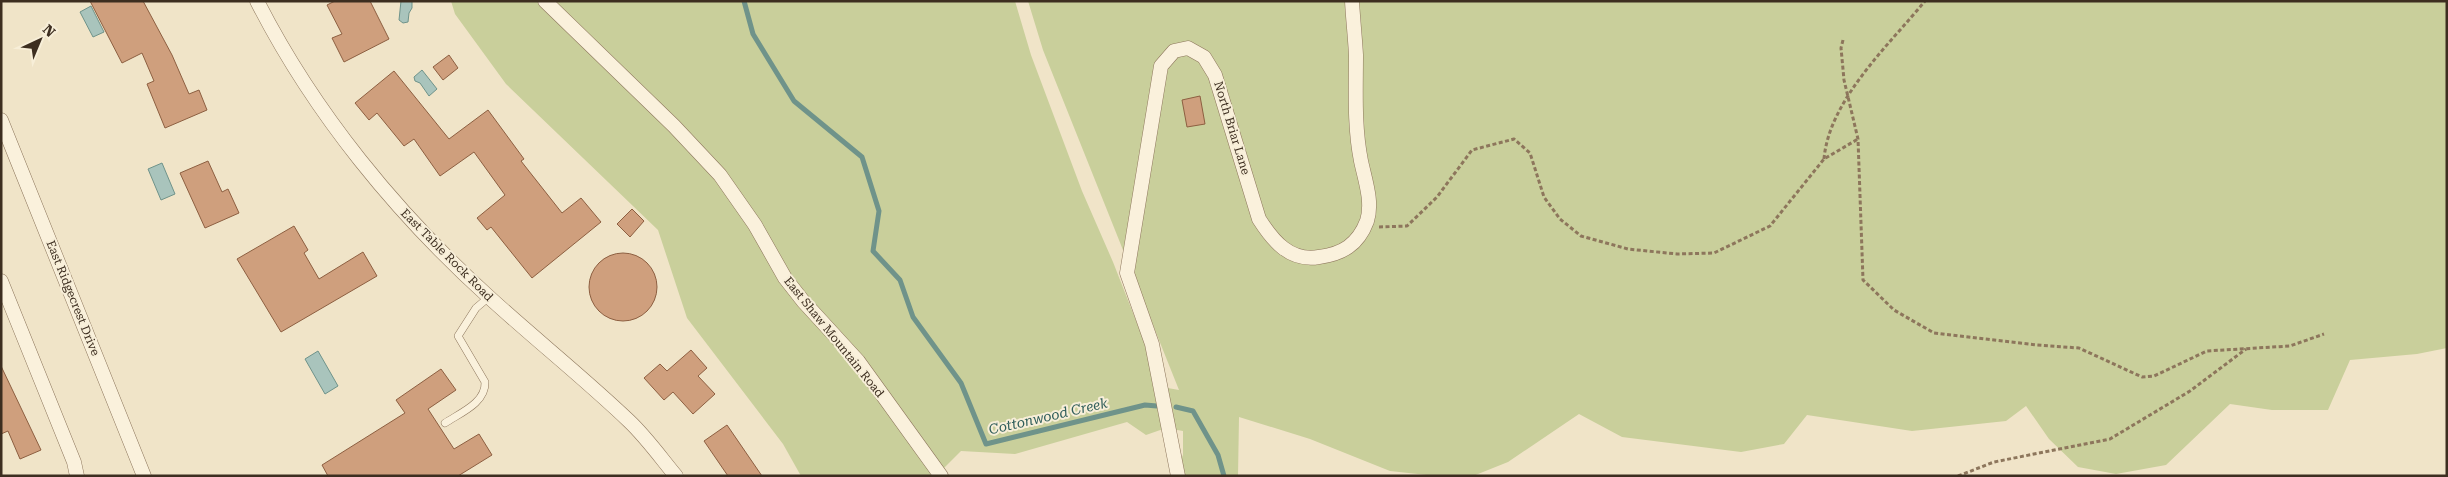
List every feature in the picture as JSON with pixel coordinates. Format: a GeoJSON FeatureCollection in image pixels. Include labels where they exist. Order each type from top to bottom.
{"type":"FeatureCollection","features":[{"type":"Feature","properties":{"kind":"street","name":"East Table Rock Road"},"geometry":{"type":"LineString","coordinates":[[257,1],[273,33],[339,133],[413,223],[489,297],[631,422],[676,476]]}},
{"type":"Feature","properties":{"kind":"street","name":"East Shaw Mountain Road"},"geometry":{"type":"LineString","coordinates":[[545,1],[674,126],[720,175],[756,225],[785,278],[803,301],[858,361],[941,476]]}},
{"type":"Feature","properties":{"kind":"street","name":"North Briar Lane"},"geometry":{"type":"LineString","coordinates":[[1178,476],[1152,344],[1127,273],[1161,66],[1174,52],[1188,48],[1204,58],[1208,63],[1218,85],[1259,219],[1271,239],[1292,256],[1316,258],[1340,253],[1356,242],[1367,220],[1369,198],[1356,137],[1356,52],[1352,1]]}},
{"type":"Feature","properties":{"kind":"street","name":"East Ridgecrest Drive"},"geometry":{"type":"LineString","coordinates":[[1,120],[144,476]]}},
{"type":"Feature","properties":{"kind":"street"},"geometry":{"type":"LineString","coordinates":[[1,281],[74,462],[77,476]]}},
{"type":"Feature","properties":{"kind":"lane"},"geometry":{"type":"LineString","coordinates":[[445,423],[474,404],[482,397],[485,389],[485,382],[458,336],[472,314],[489,297]]}},
{"type":"Feature","properties":{"kind":"path"},"geometry":{"type":"LineString","coordinates":[[1824,159],[1826,144],[1847,96],[1925,1]]}},
{"type":"Feature","properties":{"kind":"path"},"geometry":{"type":"LineString","coordinates":[[1843,40],[1841,48],[1847,96],[1858,139],[1864,280],[1894,310],[1934,333],[2079,348],[2142,377],[2154,376],[2207,351],[2290,346],[2324,334]]}},
{"type":"Feature","properties":{"kind":"path"},"geometry":{"type":"LineString","coordinates":[[1363,227],[1407,226],[1437,197],[1472,150],[1514,139],[1530,153],[1544,197],[1560,219],[1581,236],[1628,250],[1677,254],[1714,253],[1770,226],[1824,159],[1858,139]]}},
{"type":"Feature","properties":{"kind":"path"},"geometry":{"type":"LineString","coordinates":[[1958,476],[1994,462],[2110,439],[2190,391],[2247,348]]}},
{"type":"Feature","properties":{"kind":"green space"},"geometry":{"type":"Polygon","coordinates":[[[451,1],[1015,1],[1031,55],[1082,191],[1113,262],[1162,387],[1179,390],[1043,50],[1028,1],[2447,1],[2447,348],[2417,354],[2350,360],[2328,410],[2272,410],[2230,404],[2166,465],[2116,474],[2078,467],[2049,439],[2026,406],[2006,421],[1912,431],[1807,415],[1784,444],[1741,452],[1622,437],[1579,414],[1508,462],[1473,476],[1436,476],[1390,471],[1310,439],[1239,417],[1238,476],[1173,476],[1183,455],[1183,431],[1166,428],[1146,435],[1127,422],[1015,454],[961,451],[936,476],[801,476],[783,444],[687,318],[658,230],[506,84],[455,14],[451,1]]]}},
{"type":"Feature","properties":{"kind":"water"},"geometry":{"type":"Polygon","coordinates":[[[401,1],[412,1],[408,22],[403,23],[399,20],[401,1]]]}},
{"type":"Feature","properties":{"kind":"water"},"geometry":{"type":"Polygon","coordinates":[[[91,6],[104,32],[93,37],[80,12],[91,6]]]}},
{"type":"Feature","properties":{"kind":"water"},"geometry":{"type":"Polygon","coordinates":[[[422,70],[437,89],[429,96],[420,83],[415,81],[414,77],[422,70]]]}},
{"type":"Feature","properties":{"kind":"water"},"geometry":{"type":"Polygon","coordinates":[[[162,163],[175,194],[161,200],[148,169],[162,163]]]}},
{"type":"Feature","properties":{"kind":"water"},"geometry":{"type":"Polygon","coordinates":[[[318,351],[338,386],[325,394],[305,359],[318,351]]]}},
{"type":"Feature","properties":{"kind":"building"},"geometry":{"type":"Polygon","coordinates":[[[90,1],[143,1],[172,55],[189,94],[199,90],[207,110],[165,128],[147,84],[154,81],[142,53],[122,63],[90,1]]]}},
{"type":"Feature","properties":{"kind":"building"},"geometry":{"type":"Polygon","coordinates":[[[335,1],[370,1],[389,39],[344,62],[332,38],[342,34],[327,5],[335,1]]]}},
{"type":"Feature","properties":{"kind":"building"},"geometry":{"type":"Polygon","coordinates":[[[449,55],[458,68],[443,80],[433,67],[449,55]]]}},
{"type":"Feature","properties":{"kind":"building"},"geometry":{"type":"Polygon","coordinates":[[[394,71],[449,139],[488,110],[524,159],[521,161],[562,213],[581,198],[601,222],[532,278],[491,227],[487,230],[477,218],[505,195],[474,152],[440,176],[414,139],[404,146],[377,113],[369,120],[355,103],[394,71]]]}},
{"type":"Feature","properties":{"kind":"building"},"geometry":{"type":"Polygon","coordinates":[[[1200,96],[1205,124],[1187,127],[1182,100],[1200,96]]]}},
{"type":"Feature","properties":{"kind":"building"},"geometry":{"type":"Polygon","coordinates":[[[208,161],[222,192],[228,189],[239,213],[205,228],[180,173],[208,161]]]}},
{"type":"Feature","properties":{"kind":"building"},"geometry":{"type":"Polygon","coordinates":[[[632,209],[644,221],[630,237],[617,224],[632,209]]]}},
{"type":"Feature","properties":{"kind":"building"},"geometry":{"type":"Polygon","coordinates":[[[294,226],[308,250],[304,253],[319,279],[363,252],[377,276],[281,332],[237,259],[294,226]]]}},
{"type":"Feature","properties":{"kind":"building"},"geometry":{"type":"Polygon","coordinates":[[[616,253],[630,253],[642,258],[652,268],[657,280],[657,294],[652,306],[642,316],[630,321],[616,321],[604,316],[594,306],[589,294],[589,280],[594,268],[604,258],[616,253]]]}},
{"type":"Feature","properties":{"kind":"building"},"geometry":{"type":"Polygon","coordinates":[[[691,350],[707,368],[698,376],[715,394],[693,414],[673,392],[664,400],[644,378],[660,364],[667,371],[691,350]]]}},
{"type":"Feature","properties":{"kind":"building"},"geometry":{"type":"Polygon","coordinates":[[[1,366],[41,450],[20,459],[8,431],[1,434],[1,366]]]}},
{"type":"Feature","properties":{"kind":"building"},"geometry":{"type":"Polygon","coordinates":[[[441,369],[456,390],[428,409],[454,449],[479,434],[492,455],[458,476],[328,476],[322,465],[405,413],[396,400],[441,369]]]}},
{"type":"Feature","properties":{"kind":"building"},"geometry":{"type":"Polygon","coordinates":[[[727,425],[762,476],[728,476],[704,441],[727,425]]]}},
{"type":"Feature","properties":{"kind":"waterway","name":"Cottonwood Creek"},"geometry":{"type":"LineString","coordinates":[[744,1],[753,34],[794,101],[862,157],[879,211],[873,251],[900,280],[913,317],[961,383],[986,444],[1145,405],[1157,406]]}},
{"type":"Feature","properties":{"kind":"waterway","name":"Cottonwood Creek"},"geometry":{"type":"LineString","coordinates":[[1176,407],[1193,411],[1218,455],[1224,476]]}}]}
